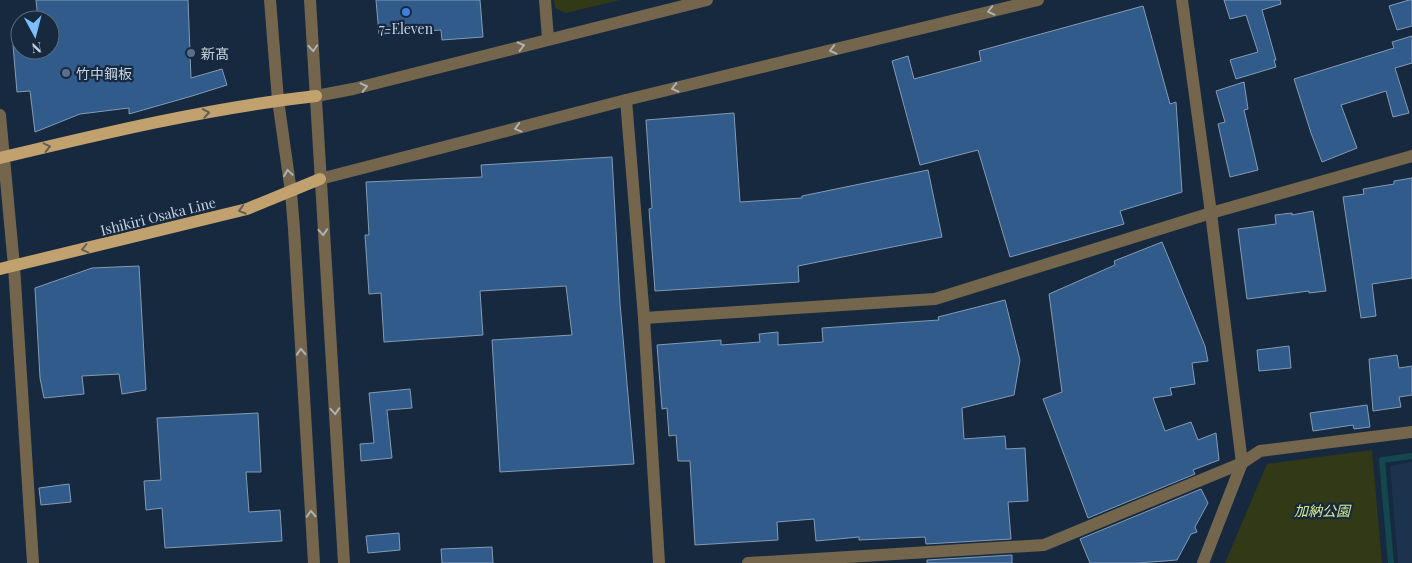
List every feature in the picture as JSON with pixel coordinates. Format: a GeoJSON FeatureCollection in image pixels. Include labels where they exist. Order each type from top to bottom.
{"type":"FeatureCollection","features":[{"type":"Feature","properties":{"kind":"main road"},"geometry":{"type":"LineString","coordinates":[[2,158],[140,125],[278,100],[316,96]]}},
{"type":"Feature","properties":{"kind":"main road","name":"Ishikiri Osaka Line"},"geometry":{"type":"LineString","coordinates":[[0,269],[247,209],[320,179]]}},
{"type":"Feature","properties":{"kind":"street"},"geometry":{"type":"LineString","coordinates":[[270,0],[278,100],[291,192],[314,563]]}},
{"type":"Feature","properties":{"kind":"street"},"geometry":{"type":"LineString","coordinates":[[310,0],[344,563]]}},
{"type":"Feature","properties":{"kind":"street"},"geometry":{"type":"LineString","coordinates":[[545,0],[548,40]]}},
{"type":"Feature","properties":{"kind":"street"},"geometry":{"type":"LineString","coordinates":[[316,96],[353,89],[548,40],[679,4],[707,0]]}},
{"type":"Feature","properties":{"kind":"street"},"geometry":{"type":"LineString","coordinates":[[320,179],[626,100],[1038,0]]}},
{"type":"Feature","properties":{"kind":"street"},"geometry":{"type":"LineString","coordinates":[[1182,0],[1212,213],[1242,463],[1203,563]]}},
{"type":"Feature","properties":{"kind":"street"},"geometry":{"type":"LineString","coordinates":[[626,100],[644,318],[659,563]]}},
{"type":"Feature","properties":{"kind":"street"},"geometry":{"type":"LineString","coordinates":[[0,115],[2,158],[14,266],[32,563]]}},
{"type":"Feature","properties":{"kind":"street"},"geometry":{"type":"LineString","coordinates":[[644,318],[935,298],[1212,213],[1412,156]]}},
{"type":"Feature","properties":{"kind":"street"},"geometry":{"type":"LineString","coordinates":[[748,563],[1044,545],[1242,463],[1260,451],[1412,432]]}},
{"type":"Feature","properties":{"kind":"shaded area"},"geometry":{"type":"Polygon","coordinates":[[[1412,462],[1412,563],[1398,563],[1390,466],[1412,462]]]}},
{"type":"Feature","properties":{"kind":"green space"},"geometry":{"type":"Polygon","coordinates":[[[554,0],[620,0],[566,13],[555,8],[554,0]]]}},
{"type":"Feature","properties":{"kind":"green space","name":"加納公園"},"geometry":{"type":"Polygon","coordinates":[[[1372,450],[1382,563],[1225,563],[1267,464],[1372,450]]]}},
{"type":"Feature","properties":{"kind":"building"},"geometry":{"type":"Polygon","coordinates":[[[36,0],[188,0],[191,78],[222,69],[227,85],[129,114],[129,108],[80,114],[35,132],[30,91],[17,92],[14,60],[60,60],[60,10],[37,10],[36,0]]]}},
{"type":"Feature","properties":{"kind":"building"},"geometry":{"type":"Polygon","coordinates":[[[376,0],[480,0],[483,37],[442,40],[441,30],[379,34],[376,0]]]}},
{"type":"Feature","properties":{"kind":"building"},"geometry":{"type":"Polygon","coordinates":[[[1224,0],[1280,0],[1281,4],[1262,10],[1276,60],[1274,60],[1276,67],[1236,79],[1230,60],[1258,52],[1246,15],[1230,19],[1224,0]]]}},
{"type":"Feature","properties":{"kind":"building"},"geometry":{"type":"Polygon","coordinates":[[[1412,0],[1412,26],[1397,30],[1389,6],[1412,0]]]}},
{"type":"Feature","properties":{"kind":"building"},"geometry":{"type":"Polygon","coordinates":[[[1143,6],[1170,104],[1176,102],[1182,192],[1120,211],[1124,224],[1010,257],[978,150],[920,165],[892,61],[908,56],[914,79],[981,61],[979,51],[1143,6]]]}},
{"type":"Feature","properties":{"kind":"building"},"geometry":{"type":"Polygon","coordinates":[[[1412,36],[1412,63],[1395,68],[1409,113],[1393,117],[1386,91],[1341,105],[1357,148],[1322,162],[1294,79],[1394,48],[1392,42],[1412,36]]]}},
{"type":"Feature","properties":{"kind":"building"},"geometry":{"type":"Polygon","coordinates":[[[1244,82],[1248,109],[1244,110],[1258,170],[1230,177],[1218,124],[1225,122],[1216,91],[1244,82]]]}},
{"type":"Feature","properties":{"kind":"building"},"geometry":{"type":"Polygon","coordinates":[[[734,113],[740,202],[802,198],[802,196],[928,170],[942,237],[798,266],[799,282],[655,291],[649,209],[652,208],[646,120],[734,113]]]}},
{"type":"Feature","properties":{"kind":"building"},"geometry":{"type":"Polygon","coordinates":[[[612,157],[620,303],[634,464],[500,472],[492,340],[572,335],[566,286],[480,291],[483,335],[384,342],[381,293],[369,294],[365,235],[369,235],[366,182],[482,177],[481,165],[612,157]]]}},
{"type":"Feature","properties":{"kind":"building"},"geometry":{"type":"Polygon","coordinates":[[[1412,178],[1412,278],[1372,284],[1376,316],[1361,318],[1343,197],[1364,194],[1363,189],[1394,184],[1394,181],[1412,178]]]}},
{"type":"Feature","properties":{"kind":"building"},"geometry":{"type":"Polygon","coordinates":[[[1313,211],[1326,291],[1309,293],[1309,291],[1247,299],[1238,229],[1276,224],[1275,215],[1292,213],[1292,215],[1313,211]]]}},
{"type":"Feature","properties":{"kind":"building"},"geometry":{"type":"Polygon","coordinates":[[[1162,242],[1205,346],[1208,361],[1192,363],[1195,384],[1170,388],[1172,395],[1153,398],[1165,431],[1191,422],[1198,440],[1216,433],[1219,460],[1193,470],[1195,474],[1088,518],[1043,399],[1062,392],[1049,294],[1115,265],[1114,261],[1162,242]]]}},
{"type":"Feature","properties":{"kind":"building"},"geometry":{"type":"Polygon","coordinates":[[[139,266],[146,390],[122,394],[119,374],[82,376],[84,394],[44,398],[40,378],[35,288],[92,268],[139,266]]]}},
{"type":"Feature","properties":{"kind":"building"},"geometry":{"type":"Polygon","coordinates":[[[1005,300],[1020,360],[1014,395],[962,408],[964,439],[1005,436],[1006,449],[1025,448],[1028,501],[1008,502],[1011,539],[926,544],[925,537],[859,540],[859,537],[816,541],[814,519],[777,522],[778,540],[695,545],[690,461],[678,461],[676,435],[669,436],[667,408],[662,409],[657,345],[721,340],[721,345],[760,342],[759,334],[778,332],[778,345],[823,342],[822,328],[939,320],[938,317],[1005,300]]]}},
{"type":"Feature","properties":{"kind":"building"},"geometry":{"type":"Polygon","coordinates":[[[1289,346],[1291,368],[1259,371],[1257,350],[1289,346]]]}},
{"type":"Feature","properties":{"kind":"building"},"geometry":{"type":"Polygon","coordinates":[[[1397,355],[1399,368],[1412,366],[1412,395],[1399,397],[1401,407],[1373,411],[1369,359],[1397,355]]]}},
{"type":"Feature","properties":{"kind":"building"},"geometry":{"type":"Polygon","coordinates":[[[410,389],[412,408],[387,410],[392,458],[361,461],[360,444],[374,443],[369,393],[410,389]]]}},
{"type":"Feature","properties":{"kind":"building"},"geometry":{"type":"Polygon","coordinates":[[[1367,405],[1370,427],[1354,429],[1353,425],[1313,431],[1310,413],[1367,405]]]}},
{"type":"Feature","properties":{"kind":"building"},"geometry":{"type":"Polygon","coordinates":[[[258,413],[261,472],[246,472],[249,512],[280,510],[282,541],[165,548],[162,508],[146,510],[144,481],[161,480],[157,418],[258,413]]]}},
{"type":"Feature","properties":{"kind":"building"},"geometry":{"type":"Polygon","coordinates":[[[69,484],[71,502],[41,505],[39,488],[69,484]]]}},
{"type":"Feature","properties":{"kind":"building"},"geometry":{"type":"Polygon","coordinates":[[[1201,489],[1208,503],[1195,527],[1197,532],[1191,534],[1177,560],[1138,563],[1090,563],[1080,539],[1201,489]]]}},
{"type":"Feature","properties":{"kind":"building"},"geometry":{"type":"Polygon","coordinates":[[[399,533],[400,550],[368,553],[366,536],[399,533]]]}},
{"type":"Feature","properties":{"kind":"building"},"geometry":{"type":"Polygon","coordinates":[[[492,547],[493,563],[442,563],[441,549],[492,547]]]}},
{"type":"Feature","properties":{"kind":"building"},"geometry":{"type":"Polygon","coordinates":[[[1012,555],[1012,563],[927,563],[927,560],[1012,555]]]}},
{"type":"Feature","properties":{"kind":"waterway"},"geometry":{"type":"LineString","coordinates":[[1391,563],[1382,460],[1412,456]]}},
{"type":"Feature","properties":{"kind":"place","name":"7-Eleven"},"geometry":{"type":"Point","coordinates":[406,12]}},
{"type":"Feature","properties":{"kind":"place","name":"新髙"},"geometry":{"type":"Point","coordinates":[191,53]}},
{"type":"Feature","properties":{"kind":"place","name":"竹中鋼板"},"geometry":{"type":"Point","coordinates":[66,73]}}]}
